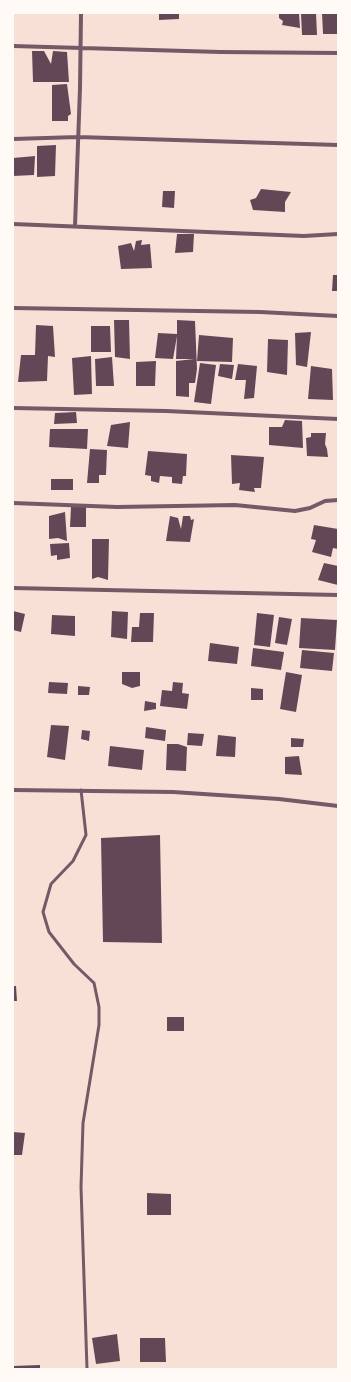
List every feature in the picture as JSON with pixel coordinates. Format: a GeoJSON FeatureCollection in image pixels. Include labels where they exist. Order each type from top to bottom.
{"type":"FeatureCollection","features":[{"type":"Feature","properties":{"kind":"street"},"geometry":{"type":"LineString","coordinates":[[75,226],[81,13]]}},
{"type":"Feature","properties":{"kind":"street"},"geometry":{"type":"LineString","coordinates":[[13,46],[220,52],[338,53]]}},
{"type":"Feature","properties":{"kind":"street"},"geometry":{"type":"LineString","coordinates":[[13,139],[78,137],[338,145]]}},
{"type":"Feature","properties":{"kind":"street"},"geometry":{"type":"LineString","coordinates":[[13,224],[304,236],[338,234]]}},
{"type":"Feature","properties":{"kind":"street"},"geometry":{"type":"LineString","coordinates":[[13,308],[260,312],[338,316]]}},
{"type":"Feature","properties":{"kind":"street"},"geometry":{"type":"LineString","coordinates":[[13,408],[166,411],[338,418]]}},
{"type":"Feature","properties":{"kind":"street"},"geometry":{"type":"LineString","coordinates":[[13,503],[117,507],[234,505],[295,511],[310,508],[325,500],[338,500]]}},
{"type":"Feature","properties":{"kind":"street"},"geometry":{"type":"LineString","coordinates":[[13,588],[338,595]]}},
{"type":"Feature","properties":{"kind":"street"},"geometry":{"type":"LineString","coordinates":[[13,790],[173,792],[279,799],[338,806]]}},
{"type":"Feature","properties":{"kind":"lane"},"geometry":{"type":"LineString","coordinates":[[81,790],[86,835],[73,862],[51,884],[43,912],[49,932],[74,964],[94,983],[99,1007],[100,1025],[83,1123],[81,1187],[87,1369]]}},
{"type":"Feature","properties":{"kind":"building"},"geometry":{"type":"Polygon","coordinates":[[[159,13],[179,13],[179,19],[159,20],[159,13]]]}},
{"type":"Feature","properties":{"kind":"building"},"geometry":{"type":"Polygon","coordinates":[[[279,13],[299,13],[300,28],[282,25],[283,21],[279,18],[279,13]]]}},
{"type":"Feature","properties":{"kind":"building"},"geometry":{"type":"Polygon","coordinates":[[[301,13],[316,13],[317,35],[302,35],[301,13]]]}},
{"type":"Feature","properties":{"kind":"building"},"geometry":{"type":"Polygon","coordinates":[[[322,13],[338,13],[338,34],[323,34],[322,13]]]}},
{"type":"Feature","properties":{"kind":"building"},"geometry":{"type":"Polygon","coordinates":[[[32,51],[44,51],[51,64],[53,51],[67,52],[69,82],[33,82],[32,51]]]}},
{"type":"Feature","properties":{"kind":"building"},"geometry":{"type":"Polygon","coordinates":[[[67,84],[71,114],[68,116],[68,121],[52,121],[52,85],[67,84]]]}},
{"type":"Feature","properties":{"kind":"building"},"geometry":{"type":"Polygon","coordinates":[[[56,145],[55,176],[37,177],[37,146],[56,145]]]}},
{"type":"Feature","properties":{"kind":"building"},"geometry":{"type":"Polygon","coordinates":[[[35,156],[34,175],[13,176],[13,158],[35,156]]]}},
{"type":"Feature","properties":{"kind":"building"},"geometry":{"type":"Polygon","coordinates":[[[261,189],[291,192],[285,202],[285,212],[253,210],[250,200],[256,198],[261,189]]]}},
{"type":"Feature","properties":{"kind":"building"},"geometry":{"type":"Polygon","coordinates":[[[163,191],[175,191],[174,208],[162,207],[163,191]]]}},
{"type":"Feature","properties":{"kind":"building"},"geometry":{"type":"Polygon","coordinates":[[[177,234],[194,234],[193,252],[175,253],[177,234]]]}},
{"type":"Feature","properties":{"kind":"building"},"geometry":{"type":"Polygon","coordinates":[[[142,240],[141,245],[150,244],[152,268],[121,269],[118,246],[131,243],[134,251],[136,241],[142,240]]]}},
{"type":"Feature","properties":{"kind":"building"},"geometry":{"type":"Polygon","coordinates":[[[333,275],[338,275],[338,291],[332,291],[333,275]]]}},
{"type":"Feature","properties":{"kind":"building"},"geometry":{"type":"Polygon","coordinates":[[[114,320],[129,320],[130,359],[115,357],[114,320]]]}},
{"type":"Feature","properties":{"kind":"building"},"geometry":{"type":"Polygon","coordinates":[[[177,320],[195,321],[197,369],[195,383],[189,383],[189,397],[176,396],[176,361],[194,359],[176,359],[177,336],[173,359],[155,358],[158,333],[177,334],[177,320]]]}},
{"type":"Feature","properties":{"kind":"building"},"geometry":{"type":"Polygon","coordinates":[[[36,325],[53,326],[55,357],[48,356],[47,381],[18,382],[21,355],[35,355],[36,325]]]}},
{"type":"Feature","properties":{"kind":"building"},"geometry":{"type":"Polygon","coordinates":[[[91,326],[110,326],[111,352],[91,352],[91,326]]]}},
{"type":"Feature","properties":{"kind":"building"},"geometry":{"type":"Polygon","coordinates":[[[311,332],[307,367],[296,365],[295,333],[311,332]]]}},
{"type":"Feature","properties":{"kind":"building"},"geometry":{"type":"Polygon","coordinates":[[[199,335],[233,338],[232,362],[197,361],[199,335]]]}},
{"type":"Feature","properties":{"kind":"building"},"geometry":{"type":"Polygon","coordinates":[[[268,339],[288,340],[287,375],[267,372],[268,339]]]}},
{"type":"Feature","properties":{"kind":"building"},"geometry":{"type":"Polygon","coordinates":[[[91,356],[92,394],[74,395],[72,358],[91,356]]]}},
{"type":"Feature","properties":{"kind":"building"},"geometry":{"type":"Polygon","coordinates":[[[112,357],[114,386],[96,386],[95,359],[112,357]]]}},
{"type":"Feature","properties":{"kind":"building"},"geometry":{"type":"Polygon","coordinates":[[[156,361],[155,386],[136,386],[136,362],[156,361]]]}},
{"type":"Feature","properties":{"kind":"building"},"geometry":{"type":"Polygon","coordinates":[[[200,363],[216,365],[211,404],[194,402],[200,363]]]}},
{"type":"Feature","properties":{"kind":"building"},"geometry":{"type":"Polygon","coordinates":[[[220,364],[234,365],[232,379],[218,376],[220,364]]]}},
{"type":"Feature","properties":{"kind":"building"},"geometry":{"type":"Polygon","coordinates":[[[238,364],[257,366],[254,398],[244,399],[246,380],[235,380],[238,364]]]}},
{"type":"Feature","properties":{"kind":"building"},"geometry":{"type":"Polygon","coordinates":[[[311,366],[332,369],[333,400],[308,399],[311,366]]]}},
{"type":"Feature","properties":{"kind":"building"},"geometry":{"type":"Polygon","coordinates":[[[76,412],[77,423],[54,424],[55,413],[76,412]]]}},
{"type":"Feature","properties":{"kind":"building"},"geometry":{"type":"Polygon","coordinates":[[[285,420],[302,421],[303,448],[269,445],[269,427],[282,427],[285,420]]]}},
{"type":"Feature","properties":{"kind":"building"},"geometry":{"type":"Polygon","coordinates":[[[130,422],[128,448],[107,446],[111,425],[130,422]]]}},
{"type":"Feature","properties":{"kind":"building"},"geometry":{"type":"Polygon","coordinates":[[[50,429],[88,429],[87,449],[49,447],[50,429]]]}},
{"type":"Feature","properties":{"kind":"building"},"geometry":{"type":"Polygon","coordinates":[[[311,433],[326,433],[325,444],[328,457],[307,456],[306,438],[311,437],[311,433]]]}},
{"type":"Feature","properties":{"kind":"building"},"geometry":{"type":"Polygon","coordinates":[[[90,449],[107,450],[106,475],[99,475],[99,483],[87,483],[90,449]]]}},
{"type":"Feature","properties":{"kind":"building"},"geometry":{"type":"Polygon","coordinates":[[[148,451],[187,454],[186,476],[183,476],[182,484],[172,483],[172,477],[160,476],[159,483],[151,481],[151,476],[145,475],[148,451]]]}},
{"type":"Feature","properties":{"kind":"building"},"geometry":{"type":"Polygon","coordinates":[[[231,455],[264,457],[261,488],[254,488],[255,492],[239,490],[240,483],[232,484],[231,455]]]}},
{"type":"Feature","properties":{"kind":"building"},"geometry":{"type":"Polygon","coordinates":[[[51,479],[73,479],[73,490],[51,490],[51,479]]]}},
{"type":"Feature","properties":{"kind":"building"},"geometry":{"type":"Polygon","coordinates":[[[71,507],[86,507],[86,527],[70,527],[71,507]]]}},
{"type":"Feature","properties":{"kind":"building"},"geometry":{"type":"Polygon","coordinates":[[[65,512],[67,541],[58,538],[49,539],[49,516],[65,512]]]}},
{"type":"Feature","properties":{"kind":"building"},"geometry":{"type":"Polygon","coordinates":[[[170,516],[178,518],[181,529],[183,516],[190,516],[191,520],[194,519],[190,542],[166,541],[170,516]]]}},
{"type":"Feature","properties":{"kind":"building"},"geometry":{"type":"Polygon","coordinates":[[[314,525],[338,529],[338,549],[333,548],[331,557],[312,552],[316,540],[311,539],[314,525]]]}},
{"type":"Feature","properties":{"kind":"building"},"geometry":{"type":"Polygon","coordinates":[[[92,539],[109,539],[108,580],[98,577],[92,579],[92,539]]]}},
{"type":"Feature","properties":{"kind":"building"},"geometry":{"type":"Polygon","coordinates":[[[69,543],[70,558],[57,560],[57,555],[51,556],[50,544],[69,543]]]}},
{"type":"Feature","properties":{"kind":"building"},"geometry":{"type":"Polygon","coordinates":[[[324,563],[338,566],[338,585],[318,580],[324,563]]]}},
{"type":"Feature","properties":{"kind":"building"},"geometry":{"type":"Polygon","coordinates":[[[13,611],[25,614],[21,632],[13,630],[13,611]]]}},
{"type":"Feature","properties":{"kind":"building"},"geometry":{"type":"Polygon","coordinates":[[[112,611],[128,612],[127,639],[111,637],[112,611]]]}},
{"type":"Feature","properties":{"kind":"building"},"geometry":{"type":"Polygon","coordinates":[[[140,613],[154,613],[153,642],[131,642],[132,627],[139,627],[140,613]]]}},
{"type":"Feature","properties":{"kind":"building"},"geometry":{"type":"Polygon","coordinates":[[[257,613],[274,615],[270,647],[254,645],[257,613]]]}},
{"type":"Feature","properties":{"kind":"building"},"geometry":{"type":"Polygon","coordinates":[[[52,615],[75,616],[75,636],[51,634],[52,615]]]}},
{"type":"Feature","properties":{"kind":"building"},"geometry":{"type":"Polygon","coordinates":[[[279,617],[292,619],[287,645],[275,643],[279,617]]]}},
{"type":"Feature","properties":{"kind":"building"},"geometry":{"type":"Polygon","coordinates":[[[301,618],[337,620],[335,650],[299,648],[301,618]]]}},
{"type":"Feature","properties":{"kind":"building"},"geometry":{"type":"Polygon","coordinates":[[[210,643],[239,647],[237,664],[208,661],[210,643]]]}},
{"type":"Feature","properties":{"kind":"building"},"geometry":{"type":"Polygon","coordinates":[[[253,648],[284,652],[281,670],[251,666],[253,648]]]}},
{"type":"Feature","properties":{"kind":"building"},"geometry":{"type":"Polygon","coordinates":[[[302,650],[334,653],[332,671],[300,668],[302,650]]]}},
{"type":"Feature","properties":{"kind":"building"},"geometry":{"type":"Polygon","coordinates":[[[122,672],[140,672],[140,686],[132,688],[122,684],[122,672]]]}},
{"type":"Feature","properties":{"kind":"building"},"geometry":{"type":"Polygon","coordinates":[[[286,672],[302,675],[296,712],[280,709],[286,672]]]}},
{"type":"Feature","properties":{"kind":"building"},"geometry":{"type":"Polygon","coordinates":[[[49,682],[68,683],[67,694],[48,693],[49,682]]]}},
{"type":"Feature","properties":{"kind":"building"},"geometry":{"type":"Polygon","coordinates":[[[173,682],[183,683],[182,693],[189,694],[187,709],[160,706],[162,690],[172,691],[173,682]]]}},
{"type":"Feature","properties":{"kind":"building"},"geometry":{"type":"Polygon","coordinates":[[[78,686],[90,687],[89,695],[78,695],[78,686]]]}},
{"type":"Feature","properties":{"kind":"building"},"geometry":{"type":"Polygon","coordinates":[[[251,688],[263,689],[263,700],[251,700],[251,688]]]}},
{"type":"Feature","properties":{"kind":"building"},"geometry":{"type":"Polygon","coordinates":[[[145,701],[156,703],[156,709],[144,711],[145,701]]]}},
{"type":"Feature","properties":{"kind":"building"},"geometry":{"type":"Polygon","coordinates":[[[51,725],[69,726],[65,760],[47,757],[51,725]]]}},
{"type":"Feature","properties":{"kind":"building"},"geometry":{"type":"Polygon","coordinates":[[[146,727],[166,730],[165,741],[145,738],[146,727]]]}},
{"type":"Feature","properties":{"kind":"building"},"geometry":{"type":"Polygon","coordinates":[[[82,730],[90,731],[89,741],[81,739],[82,730]]]}},
{"type":"Feature","properties":{"kind":"building"},"geometry":{"type":"Polygon","coordinates":[[[188,733],[204,734],[202,746],[187,745],[188,733]]]}},
{"type":"Feature","properties":{"kind":"building"},"geometry":{"type":"Polygon","coordinates":[[[218,735],[236,737],[235,757],[216,756],[218,735]]]}},
{"type":"Feature","properties":{"kind":"building"},"geometry":{"type":"Polygon","coordinates":[[[291,738],[304,739],[303,747],[291,747],[291,738]]]}},
{"type":"Feature","properties":{"kind":"building"},"geometry":{"type":"Polygon","coordinates":[[[167,744],[178,744],[187,747],[186,771],[166,770],[167,744]]]}},
{"type":"Feature","properties":{"kind":"building"},"geometry":{"type":"Polygon","coordinates":[[[110,746],[144,750],[142,770],[108,766],[110,746]]]}},
{"type":"Feature","properties":{"kind":"building"},"geometry":{"type":"Polygon","coordinates":[[[299,756],[302,775],[285,774],[285,757],[299,756]]]}},
{"type":"Feature","properties":{"kind":"building"},"geometry":{"type":"Polygon","coordinates":[[[160,835],[162,943],[103,942],[101,838],[160,835]]]}},
{"type":"Feature","properties":{"kind":"building"},"geometry":{"type":"Polygon","coordinates":[[[13,986],[16,986],[17,1001],[13,1001],[13,986]]]}},
{"type":"Feature","properties":{"kind":"building"},"geometry":{"type":"Polygon","coordinates":[[[167,1017],[184,1017],[184,1031],[167,1031],[167,1017]]]}},
{"type":"Feature","properties":{"kind":"building"},"geometry":{"type":"Polygon","coordinates":[[[13,1132],[25,1133],[22,1155],[13,1155],[13,1132]]]}},
{"type":"Feature","properties":{"kind":"building"},"geometry":{"type":"Polygon","coordinates":[[[147,1193],[171,1194],[171,1215],[147,1215],[147,1193]]]}},
{"type":"Feature","properties":{"kind":"building"},"geometry":{"type":"Polygon","coordinates":[[[117,1334],[120,1361],[96,1364],[92,1338],[117,1334]]]}},
{"type":"Feature","properties":{"kind":"building"},"geometry":{"type":"Polygon","coordinates":[[[140,1338],[165,1338],[166,1362],[140,1362],[140,1338]]]}},
{"type":"Feature","properties":{"kind":"building"},"geometry":{"type":"Polygon","coordinates":[[[40,1365],[40,1369],[13,1369],[13,1366],[40,1365]]]}}]}
